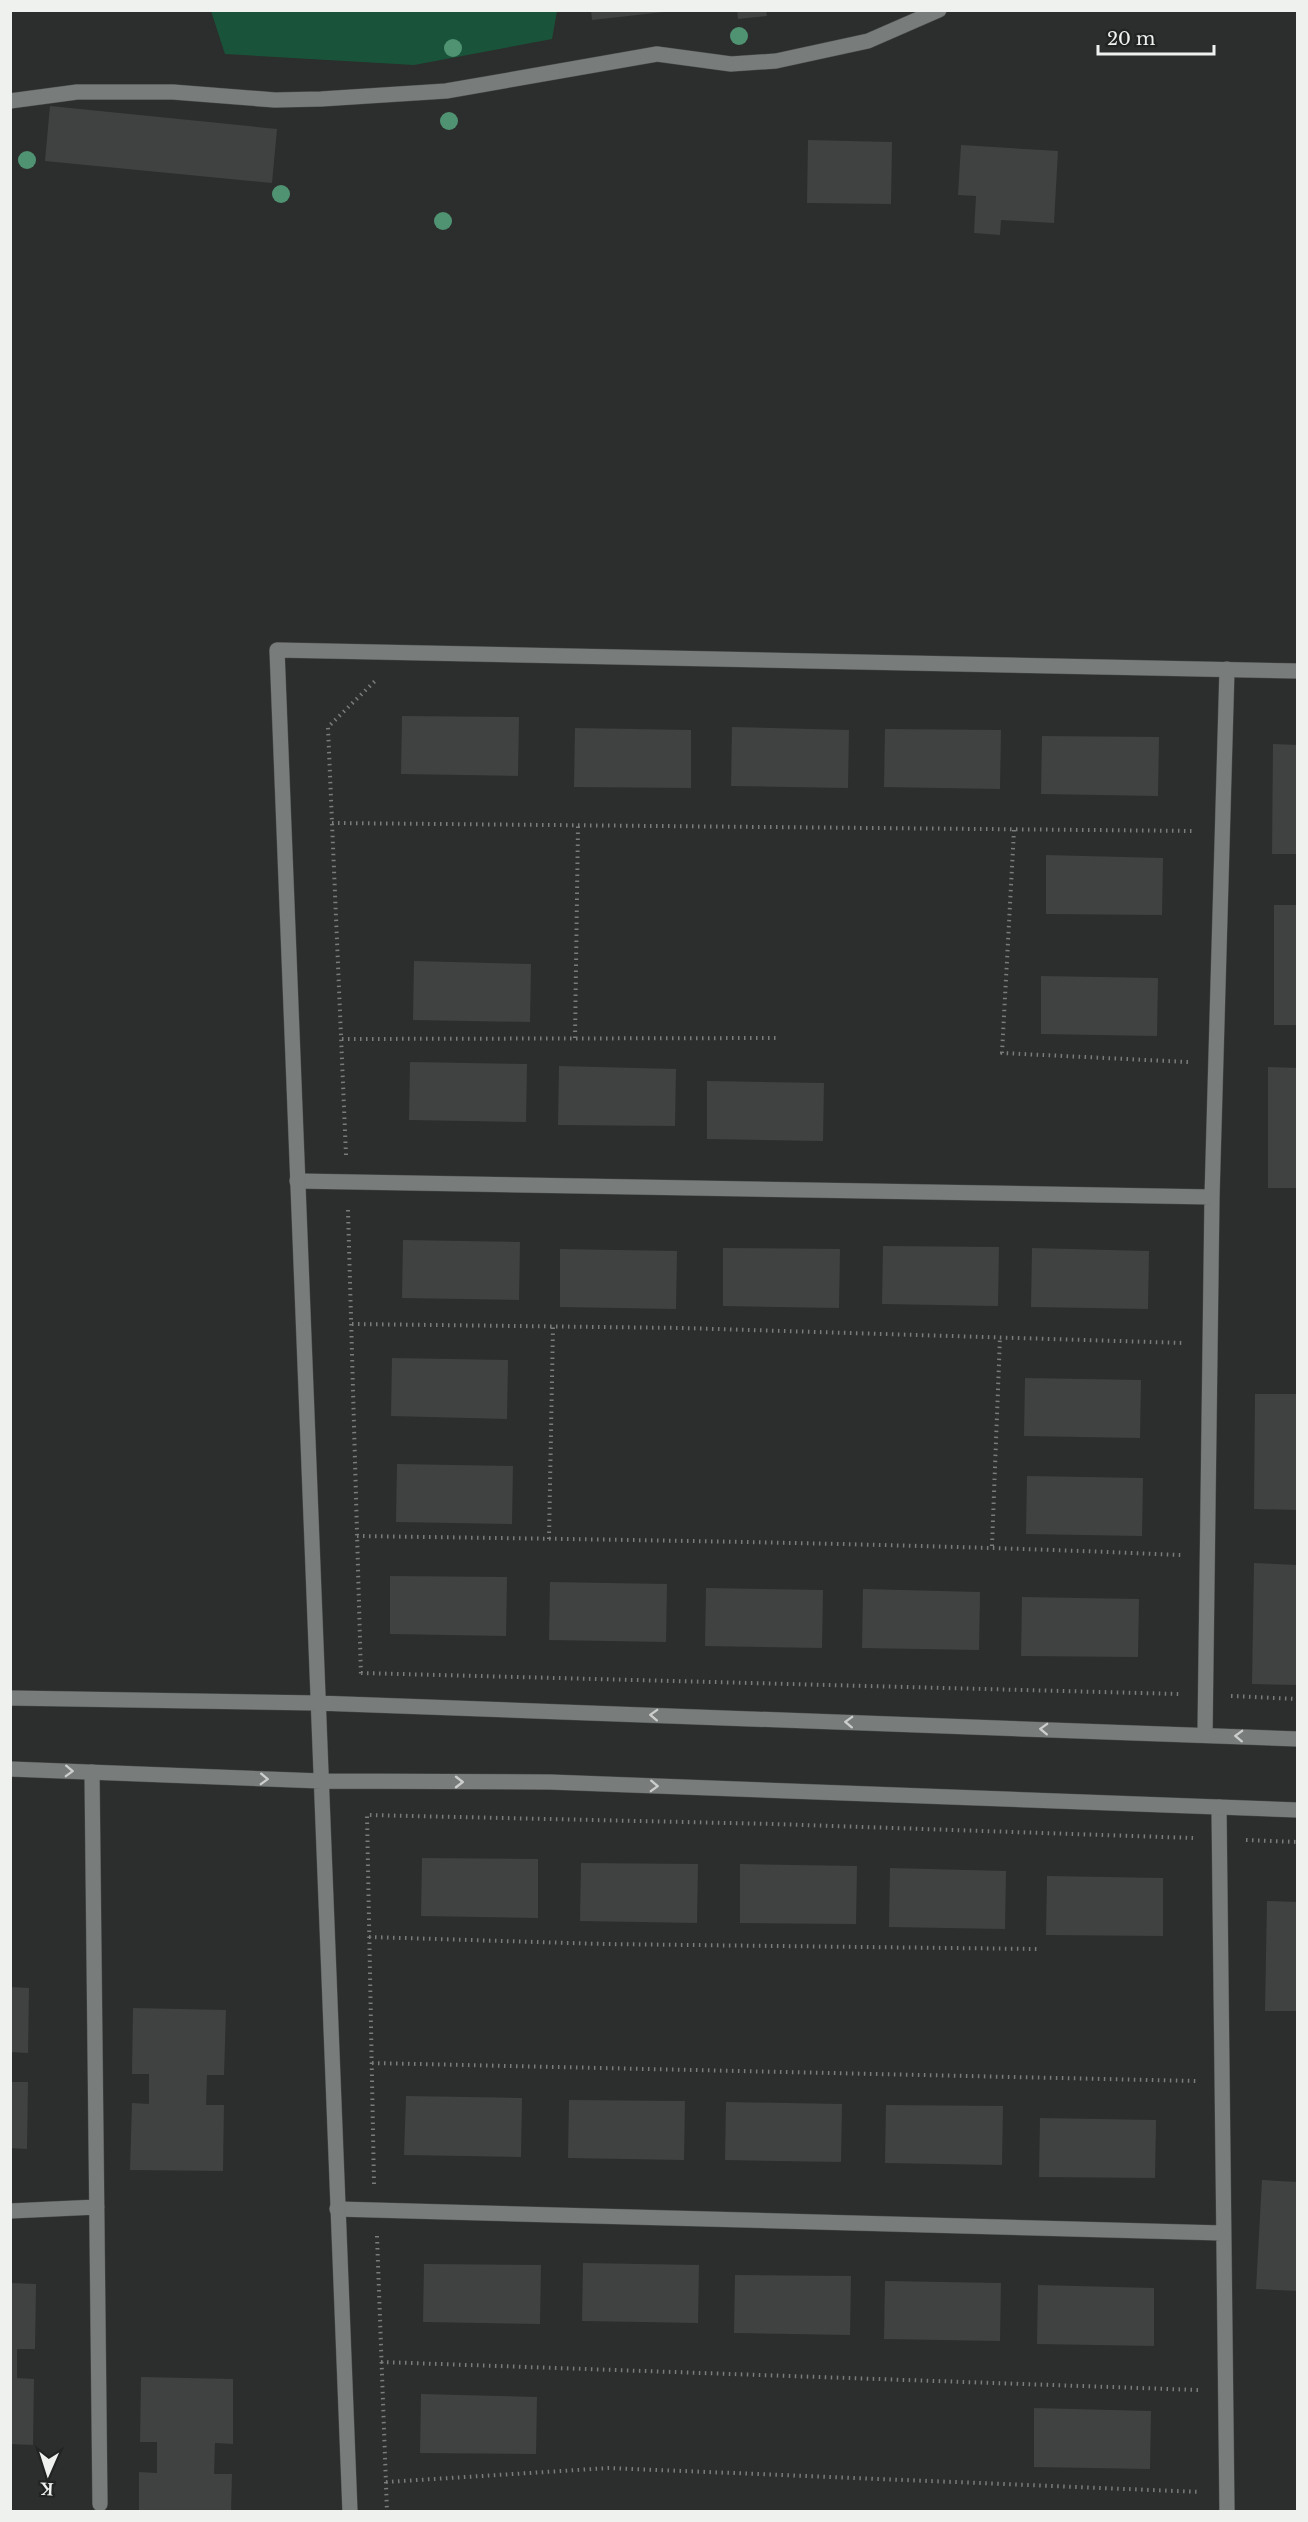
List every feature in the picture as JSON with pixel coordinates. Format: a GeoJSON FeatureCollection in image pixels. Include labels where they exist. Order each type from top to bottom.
{"type":"FeatureCollection","features":[{"type":"Feature","properties":{"kind":"street"},"geometry":{"type":"LineString","coordinates":[[10,101],[77,92],[173,92],[275,100],[321,99],[446,91],[657,54],[730,64],[776,61],[867,41],[939,10]]}},
{"type":"Feature","properties":{"kind":"street"},"geometry":{"type":"LineString","coordinates":[[350,2511],[277,650],[1298,671]]}},
{"type":"Feature","properties":{"kind":"street"},"geometry":{"type":"LineString","coordinates":[[1204,1735],[1212,1197],[1227,669]]}},
{"type":"Feature","properties":{"kind":"street"},"geometry":{"type":"LineString","coordinates":[[297,1181],[1212,1197]]}},
{"type":"Feature","properties":{"kind":"street"},"geometry":{"type":"LineString","coordinates":[[10,1698],[317,1702],[1298,1739]]}},
{"type":"Feature","properties":{"kind":"street"},"geometry":{"type":"LineString","coordinates":[[10,1769],[321,1781],[550,1782],[1298,1810]]}},
{"type":"Feature","properties":{"kind":"street"},"geometry":{"type":"LineString","coordinates":[[92,1772],[100,2504]]}},
{"type":"Feature","properties":{"kind":"street"},"geometry":{"type":"LineString","coordinates":[[1219,1807],[1222,2233],[1227,2511]]}},
{"type":"Feature","properties":{"kind":"street"},"geometry":{"type":"LineString","coordinates":[[10,2211],[98,2207]]}},
{"type":"Feature","properties":{"kind":"street"},"geometry":{"type":"LineString","coordinates":[[337,2209],[1222,2233]]}},
{"type":"Feature","properties":{"kind":"path"},"geometry":{"type":"LineString","coordinates":[[362,1704],[352,1324],[328,728],[376,680]]}},
{"type":"Feature","properties":{"kind":"path"},"geometry":{"type":"LineString","coordinates":[[332,823],[1222,832]]}},
{"type":"Feature","properties":{"kind":"path"},"geometry":{"type":"LineString","coordinates":[[575,1038],[578,826]]}},
{"type":"Feature","properties":{"kind":"path"},"geometry":{"type":"LineString","coordinates":[[1014,830],[1002,1053],[1216,1063]]}},
{"type":"Feature","properties":{"kind":"path"},"geometry":{"type":"LineString","coordinates":[[342,1039],[778,1038]]}},
{"type":"Feature","properties":{"kind":"path"},"geometry":{"type":"LineString","coordinates":[[352,1324],[553,1326],[1210,1343]]}},
{"type":"Feature","properties":{"kind":"path"},"geometry":{"type":"LineString","coordinates":[[549,1539],[553,1326]]}},
{"type":"Feature","properties":{"kind":"path"},"geometry":{"type":"LineString","coordinates":[[992,1546],[1000,1338]]}},
{"type":"Feature","properties":{"kind":"path"},"geometry":{"type":"LineString","coordinates":[[357,1536],[992,1546],[1207,1557]]}},
{"type":"Feature","properties":{"kind":"path"},"geometry":{"type":"LineString","coordinates":[[361,1673],[1298,1699]]}},
{"type":"Feature","properties":{"kind":"path"},"geometry":{"type":"LineString","coordinates":[[387,2511],[378,2250],[374,2210],[367,1815],[786,1824],[1298,1842]]}},
{"type":"Feature","properties":{"kind":"path"},"geometry":{"type":"LineString","coordinates":[[369,1937],[603,1944],[1036,1949]]}},
{"type":"Feature","properties":{"kind":"path"},"geometry":{"type":"LineString","coordinates":[[372,2063],[1221,2081]]}},
{"type":"Feature","properties":{"kind":"path"},"geometry":{"type":"LineString","coordinates":[[381,2362],[1225,2391]]}},
{"type":"Feature","properties":{"kind":"path"},"geometry":{"type":"LineString","coordinates":[[386,2482],[609,2468],[1227,2493]]}},
{"type":"Feature","properties":{"kind":"green space"},"geometry":{"type":"Polygon","coordinates":[[[211,10],[557,11],[552,39],[414,65],[225,54],[211,10]]]}},
{"type":"Feature","properties":{"kind":"building"},"geometry":{"type":"Polygon","coordinates":[[[591,10],[664,10],[664,12],[592,20],[591,10]]]}},
{"type":"Feature","properties":{"kind":"building"},"geometry":{"type":"Polygon","coordinates":[[[737,10],[766,10],[767,16],[738,19],[737,10]]]}},
{"type":"Feature","properties":{"kind":"building"},"geometry":{"type":"Polygon","coordinates":[[[50,106],[277,129],[272,183],[45,161],[50,106]]]}},
{"type":"Feature","properties":{"kind":"building"},"geometry":{"type":"Polygon","coordinates":[[[808,140],[892,142],[891,204],[807,203],[808,140]]]}},
{"type":"Feature","properties":{"kind":"building"},"geometry":{"type":"Polygon","coordinates":[[[961,145],[1058,151],[1054,223],[1001,220],[1000,235],[974,233],[976,196],[958,195],[961,145]]]}},
{"type":"Feature","properties":{"kind":"building"},"geometry":{"type":"Polygon","coordinates":[[[402,716],[519,717],[518,776],[401,774],[402,716]]]}},
{"type":"Feature","properties":{"kind":"building"},"geometry":{"type":"Polygon","coordinates":[[[732,727],[849,730],[848,788],[731,786],[732,727]]]}},
{"type":"Feature","properties":{"kind":"building"},"geometry":{"type":"Polygon","coordinates":[[[575,728],[691,730],[691,788],[574,787],[575,728]]]}},
{"type":"Feature","properties":{"kind":"building"},"geometry":{"type":"Polygon","coordinates":[[[885,729],[1001,730],[1000,789],[884,787],[885,729]]]}},
{"type":"Feature","properties":{"kind":"building"},"geometry":{"type":"Polygon","coordinates":[[[1042,736],[1159,737],[1158,796],[1041,794],[1042,736]]]}},
{"type":"Feature","properties":{"kind":"building"},"geometry":{"type":"Polygon","coordinates":[[[1273,744],[1298,745],[1298,854],[1272,854],[1273,744]]]}},
{"type":"Feature","properties":{"kind":"building"},"geometry":{"type":"Polygon","coordinates":[[[1046,855],[1163,858],[1162,915],[1046,914],[1046,855]]]}},
{"type":"Feature","properties":{"kind":"building"},"geometry":{"type":"Polygon","coordinates":[[[1274,905],[1298,905],[1298,1025],[1274,1025],[1274,905]]]}},
{"type":"Feature","properties":{"kind":"building"},"geometry":{"type":"Polygon","coordinates":[[[414,961],[531,964],[530,1022],[413,1020],[414,961]]]}},
{"type":"Feature","properties":{"kind":"building"},"geometry":{"type":"Polygon","coordinates":[[[1041,976],[1158,978],[1157,1036],[1041,1034],[1041,976]]]}},
{"type":"Feature","properties":{"kind":"building"},"geometry":{"type":"Polygon","coordinates":[[[410,1062],[527,1064],[526,1122],[409,1120],[410,1062]]]}},
{"type":"Feature","properties":{"kind":"building"},"geometry":{"type":"Polygon","coordinates":[[[559,1066],[676,1069],[675,1126],[558,1125],[559,1066]]]}},
{"type":"Feature","properties":{"kind":"building"},"geometry":{"type":"Polygon","coordinates":[[[1268,1067],[1298,1068],[1298,1188],[1268,1188],[1268,1067]]]}},
{"type":"Feature","properties":{"kind":"building"},"geometry":{"type":"Polygon","coordinates":[[[707,1081],[824,1083],[823,1141],[707,1139],[707,1081]]]}},
{"type":"Feature","properties":{"kind":"building"},"geometry":{"type":"Polygon","coordinates":[[[403,1240],[520,1242],[519,1300],[402,1298],[403,1240]]]}},
{"type":"Feature","properties":{"kind":"building"},"geometry":{"type":"Polygon","coordinates":[[[883,1246],[999,1247],[998,1306],[882,1304],[883,1246]]]}},
{"type":"Feature","properties":{"kind":"building"},"geometry":{"type":"Polygon","coordinates":[[[723,1248],[840,1249],[839,1308],[723,1306],[723,1248]]]}},
{"type":"Feature","properties":{"kind":"building"},"geometry":{"type":"Polygon","coordinates":[[[1032,1248],[1149,1251],[1148,1309],[1031,1307],[1032,1248]]]}},
{"type":"Feature","properties":{"kind":"building"},"geometry":{"type":"Polygon","coordinates":[[[560,1249],[677,1251],[676,1309],[560,1307],[560,1249]]]}},
{"type":"Feature","properties":{"kind":"building"},"geometry":{"type":"Polygon","coordinates":[[[392,1358],[508,1360],[507,1419],[391,1416],[392,1358]]]}},
{"type":"Feature","properties":{"kind":"building"},"geometry":{"type":"Polygon","coordinates":[[[1025,1378],[1141,1380],[1140,1438],[1024,1436],[1025,1378]]]}},
{"type":"Feature","properties":{"kind":"building"},"geometry":{"type":"Polygon","coordinates":[[[1255,1394],[1298,1394],[1298,1510],[1254,1509],[1255,1394]]]}},
{"type":"Feature","properties":{"kind":"building"},"geometry":{"type":"Polygon","coordinates":[[[397,1464],[513,1466],[512,1524],[396,1522],[397,1464]]]}},
{"type":"Feature","properties":{"kind":"building"},"geometry":{"type":"Polygon","coordinates":[[[1027,1476],[1143,1478],[1142,1536],[1026,1534],[1027,1476]]]}},
{"type":"Feature","properties":{"kind":"building"},"geometry":{"type":"Polygon","coordinates":[[[1254,1563],[1298,1565],[1298,1685],[1252,1684],[1254,1563]]]}},
{"type":"Feature","properties":{"kind":"building"},"geometry":{"type":"Polygon","coordinates":[[[390,1576],[507,1577],[506,1636],[390,1634],[390,1576]]]}},
{"type":"Feature","properties":{"kind":"building"},"geometry":{"type":"Polygon","coordinates":[[[550,1582],[667,1584],[666,1642],[549,1640],[550,1582]]]}},
{"type":"Feature","properties":{"kind":"building"},"geometry":{"type":"Polygon","coordinates":[[[706,1588],[823,1590],[822,1648],[705,1646],[706,1588]]]}},
{"type":"Feature","properties":{"kind":"building"},"geometry":{"type":"Polygon","coordinates":[[[863,1589],[980,1592],[979,1650],[862,1648],[863,1589]]]}},
{"type":"Feature","properties":{"kind":"building"},"geometry":{"type":"Polygon","coordinates":[[[1022,1597],[1139,1599],[1138,1657],[1021,1656],[1022,1597]]]}},
{"type":"Feature","properties":{"kind":"building"},"geometry":{"type":"Polygon","coordinates":[[[422,1858],[538,1859],[538,1918],[421,1916],[422,1858]]]}},
{"type":"Feature","properties":{"kind":"building"},"geometry":{"type":"Polygon","coordinates":[[[581,1863],[698,1864],[697,1923],[580,1921],[581,1863]]]}},
{"type":"Feature","properties":{"kind":"building"},"geometry":{"type":"Polygon","coordinates":[[[740,1864],[857,1866],[856,1924],[740,1923],[740,1864]]]}},
{"type":"Feature","properties":{"kind":"building"},"geometry":{"type":"Polygon","coordinates":[[[890,1868],[1006,1871],[1005,1929],[889,1927],[890,1868]]]}},
{"type":"Feature","properties":{"kind":"building"},"geometry":{"type":"Polygon","coordinates":[[[1047,1876],[1163,1878],[1163,1936],[1046,1935],[1047,1876]]]}},
{"type":"Feature","properties":{"kind":"building"},"geometry":{"type":"Polygon","coordinates":[[[1267,1901],[1298,1902],[1298,2011],[1265,2011],[1267,1901]]]}},
{"type":"Feature","properties":{"kind":"building"},"geometry":{"type":"Polygon","coordinates":[[[10,1987],[29,1988],[28,2053],[10,2052],[10,1987]]]}},
{"type":"Feature","properties":{"kind":"building"},"geometry":{"type":"Polygon","coordinates":[[[133,2008],[226,2010],[224,2075],[207,2075],[206,2105],[224,2105],[223,2171],[130,2170],[132,2103],[149,2104],[149,2074],[132,2074],[133,2008]]]}},
{"type":"Feature","properties":{"kind":"building"},"geometry":{"type":"Polygon","coordinates":[[[10,2082],[28,2082],[27,2149],[10,2148],[10,2082]]]}},
{"type":"Feature","properties":{"kind":"building"},"geometry":{"type":"Polygon","coordinates":[[[406,2096],[522,2098],[521,2157],[404,2155],[406,2096]]]}},
{"type":"Feature","properties":{"kind":"building"},"geometry":{"type":"Polygon","coordinates":[[[569,2100],[685,2101],[684,2160],[568,2158],[569,2100]]]}},
{"type":"Feature","properties":{"kind":"building"},"geometry":{"type":"Polygon","coordinates":[[[726,2102],[842,2104],[841,2162],[725,2160],[726,2102]]]}},
{"type":"Feature","properties":{"kind":"building"},"geometry":{"type":"Polygon","coordinates":[[[886,2105],[1003,2106],[1002,2165],[885,2163],[886,2105]]]}},
{"type":"Feature","properties":{"kind":"building"},"geometry":{"type":"Polygon","coordinates":[[[1040,2118],[1156,2120],[1155,2178],[1039,2177],[1040,2118]]]}},
{"type":"Feature","properties":{"kind":"building"},"geometry":{"type":"Polygon","coordinates":[[[1262,2180],[1298,2182],[1298,2291],[1256,2289],[1262,2180]]]}},
{"type":"Feature","properties":{"kind":"building"},"geometry":{"type":"Polygon","coordinates":[[[583,2263],[699,2265],[698,2323],[582,2321],[583,2263]]]}},
{"type":"Feature","properties":{"kind":"building"},"geometry":{"type":"Polygon","coordinates":[[[424,2264],[541,2265],[540,2324],[423,2322],[424,2264]]]}},
{"type":"Feature","properties":{"kind":"building"},"geometry":{"type":"Polygon","coordinates":[[[735,2275],[851,2276],[850,2335],[734,2333],[735,2275]]]}},
{"type":"Feature","properties":{"kind":"building"},"geometry":{"type":"Polygon","coordinates":[[[885,2281],[1001,2283],[1000,2341],[884,2339],[885,2281]]]}},
{"type":"Feature","properties":{"kind":"building"},"geometry":{"type":"Polygon","coordinates":[[[10,2283],[36,2284],[35,2349],[17,2349],[17,2378],[34,2379],[33,2445],[10,2444],[10,2283]]]}},
{"type":"Feature","properties":{"kind":"building"},"geometry":{"type":"Polygon","coordinates":[[[1038,2285],[1154,2288],[1154,2346],[1037,2344],[1038,2285]]]}},
{"type":"Feature","properties":{"kind":"building"},"geometry":{"type":"Polygon","coordinates":[[[141,2377],[233,2379],[233,2444],[215,2443],[214,2474],[232,2474],[231,2512],[139,2512],[139,2472],[157,2473],[157,2442],[140,2442],[141,2377]]]}},
{"type":"Feature","properties":{"kind":"building"},"geometry":{"type":"Polygon","coordinates":[[[421,2394],[537,2397],[536,2454],[420,2453],[421,2394]]]}},
{"type":"Feature","properties":{"kind":"building"},"geometry":{"type":"Polygon","coordinates":[[[1034,2408],[1151,2411],[1150,2469],[1034,2467],[1034,2408]]]}}]}
